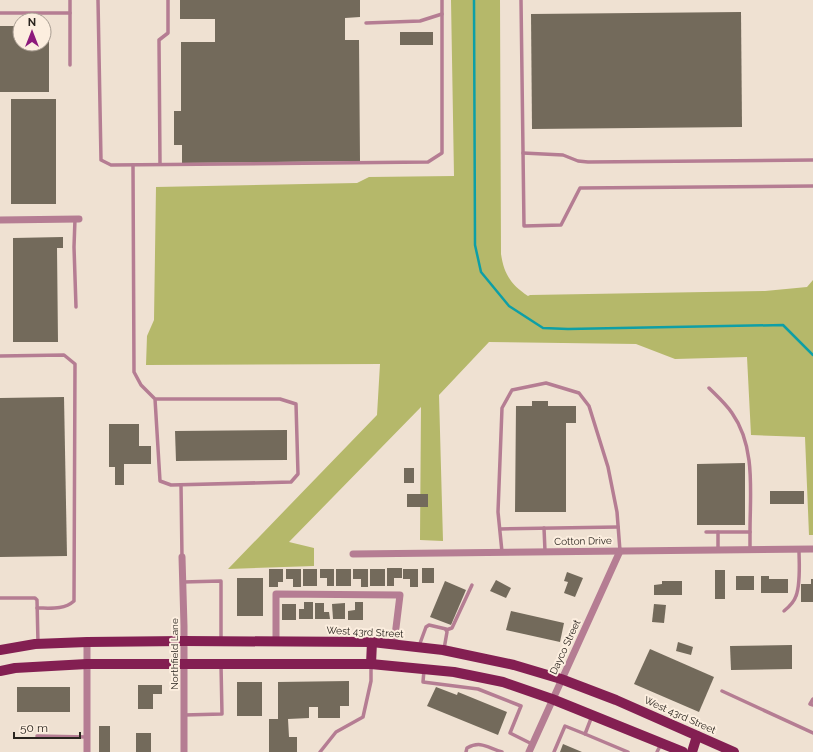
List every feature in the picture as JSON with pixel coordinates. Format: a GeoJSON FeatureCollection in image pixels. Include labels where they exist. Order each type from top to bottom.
{"type":"FeatureCollection","features":[{"type":"Feature","properties":{"kind":"main road","name":"West 43rd Street"},"geometry":{"type":"LineString","coordinates":[[0,650],[38,644],[184,641],[372,642],[443,650],[514,665],[561,680],[616,700],[734,752]]}},
{"type":"Feature","properties":{"kind":"main road"},"geometry":{"type":"LineString","coordinates":[[371,664],[372,642]]}},
{"type":"Feature","properties":{"kind":"main road"},"geometry":{"type":"LineString","coordinates":[[0,671],[15,668],[87,664],[371,664],[454,672],[503,682],[552,699],[592,715],[659,748],[683,752]]}},
{"type":"Feature","properties":{"kind":"main road"},"geometry":{"type":"LineString","coordinates":[[692,752],[697,736]]}},
{"type":"Feature","properties":{"kind":"street"},"geometry":{"type":"LineString","coordinates":[[0,220],[77,220]]}},
{"type":"Feature","properties":{"kind":"street","name":"Cotton Drive"},"geometry":{"type":"LineString","coordinates":[[352,554],[813,549]]}},
{"type":"Feature","properties":{"kind":"street","name":"Dayco Street"},"geometry":{"type":"LineString","coordinates":[[529,752],[620,551]]}},
{"type":"Feature","properties":{"kind":"street","name":"Northfield Lane"},"geometry":{"type":"LineString","coordinates":[[182,557],[184,752]]}},
{"type":"Feature","properties":{"kind":"street"},"geometry":{"type":"LineString","coordinates":[[276,642],[276,594],[400,595],[394,644]]}},
{"type":"Feature","properties":{"kind":"street"},"geometry":{"type":"LineString","coordinates":[[87,642],[87,752]]}},
{"type":"Feature","properties":{"kind":"lane"},"geometry":{"type":"LineString","coordinates":[[70,0],[70,65]]}},
{"type":"Feature","properties":{"kind":"lane"},"geometry":{"type":"LineString","coordinates":[[98,0],[101,160],[111,165],[428,162],[442,153],[442,0]]}},
{"type":"Feature","properties":{"kind":"lane"},"geometry":{"type":"LineString","coordinates":[[160,164],[159,40],[168,33],[168,0]]}},
{"type":"Feature","properties":{"kind":"lane"},"geometry":{"type":"LineString","coordinates":[[522,0],[524,226],[561,225],[580,188],[813,186]]}},
{"type":"Feature","properties":{"kind":"lane"},"geometry":{"type":"LineString","coordinates":[[0,12],[70,13]]}},
{"type":"Feature","properties":{"kind":"lane"},"geometry":{"type":"LineString","coordinates":[[366,23],[420,20],[442,14]]}},
{"type":"Feature","properties":{"kind":"lane"},"geometry":{"type":"LineString","coordinates":[[523,153],[563,155],[578,161],[588,162],[813,160]]}},
{"type":"Feature","properties":{"kind":"lane"},"geometry":{"type":"LineString","coordinates":[[133,165],[134,372],[141,385],[155,399],[160,481],[171,485],[291,482],[298,474],[296,404],[280,399],[155,399]]}},
{"type":"Feature","properties":{"kind":"lane"},"geometry":{"type":"LineString","coordinates":[[76,307],[74,247],[77,220]]}},
{"type":"Feature","properties":{"kind":"lane"},"geometry":{"type":"LineString","coordinates":[[0,356],[64,355],[75,364],[74,601],[69,605],[62,607],[37,608]]}},
{"type":"Feature","properties":{"kind":"lane"},"geometry":{"type":"LineString","coordinates":[[502,552],[498,512],[502,408],[512,390],[546,383],[579,393],[589,406],[608,467],[617,512],[620,551]]}},
{"type":"Feature","properties":{"kind":"lane"},"geometry":{"type":"LineString","coordinates":[[709,388],[732,413],[742,431],[748,447],[750,463],[750,549]]}},
{"type":"Feature","properties":{"kind":"lane"},"geometry":{"type":"LineString","coordinates":[[181,485],[182,557]]}},
{"type":"Feature","properties":{"kind":"lane"},"geometry":{"type":"LineString","coordinates":[[500,529],[618,527]]}},
{"type":"Feature","properties":{"kind":"lane"},"geometry":{"type":"LineString","coordinates":[[544,528],[545,552]]}},
{"type":"Feature","properties":{"kind":"lane"},"geometry":{"type":"LineString","coordinates":[[706,532],[750,532]]}},
{"type":"Feature","properties":{"kind":"lane"},"geometry":{"type":"LineString","coordinates":[[718,532],[718,550]]}},
{"type":"Feature","properties":{"kind":"lane"},"geometry":{"type":"LineString","coordinates":[[784,611],[791,605],[796,597],[798,588],[799,549]]}},
{"type":"Feature","properties":{"kind":"lane"},"geometry":{"type":"LineString","coordinates":[[183,582],[221,581],[221,641]]}},
{"type":"Feature","properties":{"kind":"lane"},"geometry":{"type":"LineString","coordinates":[[419,647],[426,627],[429,625],[446,630],[452,628],[472,585]]}},
{"type":"Feature","properties":{"kind":"lane"},"geometry":{"type":"LineString","coordinates":[[0,598],[35,598],[37,600],[38,644]]}},
{"type":"Feature","properties":{"kind":"lane"},"geometry":{"type":"LineString","coordinates":[[443,650],[447,632],[446,630]]}},
{"type":"Feature","properties":{"kind":"lane"},"geometry":{"type":"LineString","coordinates":[[184,715],[222,714],[221,664]]}},
{"type":"Feature","properties":{"kind":"lane"},"geometry":{"type":"LineString","coordinates":[[320,752],[336,732],[363,717],[371,681],[371,664]]}},
{"type":"Feature","properties":{"kind":"lane"},"geometry":{"type":"LineString","coordinates":[[424,669],[423,682],[478,689],[521,706],[510,733],[532,744]]}},
{"type":"Feature","properties":{"kind":"lane"},"geometry":{"type":"LineString","coordinates":[[722,691],[813,733]]}},
{"type":"Feature","properties":{"kind":"lane"},"geometry":{"type":"LineString","coordinates":[[813,699],[810,704],[813,705]]}},
{"type":"Feature","properties":{"kind":"lane"},"geometry":{"type":"LineString","coordinates":[[586,734],[592,715]]}},
{"type":"Feature","properties":{"kind":"lane"},"geometry":{"type":"LineString","coordinates":[[554,752],[566,726],[628,752]]}},
{"type":"Feature","properties":{"kind":"lane"},"geometry":{"type":"LineString","coordinates":[[37,736],[87,737]]}},
{"type":"Feature","properties":{"kind":"lane"},"geometry":{"type":"LineString","coordinates":[[466,752],[467,748],[474,744],[484,745],[502,752]]}},
{"type":"Feature","properties":{"kind":"green space"},"geometry":{"type":"Polygon","coordinates":[[[451,0],[500,0],[501,254],[506,273],[517,288],[522,292],[528,296],[765,291],[807,287],[813,280],[813,535],[809,535],[805,437],[751,435],[747,357],[675,359],[636,344],[489,342],[439,395],[443,541],[420,540],[421,407],[289,542],[314,548],[314,566],[228,569],[377,415],[380,364],[146,365],[147,336],[154,320],[156,187],[357,183],[369,177],[454,176],[451,0]]]}},
{"type":"Feature","properties":{"kind":"building"},"geometry":{"type":"Polygon","coordinates":[[[180,0],[360,0],[360,17],[345,18],[345,40],[359,40],[360,161],[182,163],[182,145],[174,145],[174,111],[181,111],[181,42],[215,42],[215,19],[180,19],[180,0]]]}},
{"type":"Feature","properties":{"kind":"building"},"geometry":{"type":"Polygon","coordinates":[[[741,12],[742,127],[532,129],[531,14],[741,12]]]}},
{"type":"Feature","properties":{"kind":"building"},"geometry":{"type":"Polygon","coordinates":[[[0,26],[12,26],[12,52],[49,52],[49,92],[0,92],[0,26]]]}},
{"type":"Feature","properties":{"kind":"building"},"geometry":{"type":"Polygon","coordinates":[[[400,32],[433,32],[433,45],[400,45],[400,32]]]}},
{"type":"Feature","properties":{"kind":"building"},"geometry":{"type":"Polygon","coordinates":[[[11,99],[56,99],[56,204],[11,204],[11,99]]]}},
{"type":"Feature","properties":{"kind":"building"},"geometry":{"type":"Polygon","coordinates":[[[63,237],[63,248],[57,248],[58,342],[13,342],[13,238],[63,237]]]}},
{"type":"Feature","properties":{"kind":"building"},"geometry":{"type":"Polygon","coordinates":[[[64,397],[67,556],[0,557],[0,398],[64,397]]]}},
{"type":"Feature","properties":{"kind":"building"},"geometry":{"type":"Polygon","coordinates":[[[532,401],[548,401],[548,406],[576,406],[576,423],[566,423],[566,512],[515,512],[516,406],[532,406],[532,401]]]}},
{"type":"Feature","properties":{"kind":"building"},"geometry":{"type":"Polygon","coordinates":[[[109,424],[139,424],[139,446],[151,446],[151,464],[124,464],[124,485],[115,485],[115,467],[109,467],[109,424]]]}},
{"type":"Feature","properties":{"kind":"building"},"geometry":{"type":"Polygon","coordinates":[[[287,430],[287,460],[176,461],[175,431],[287,430]]]}},
{"type":"Feature","properties":{"kind":"building"},"geometry":{"type":"Polygon","coordinates":[[[745,463],[745,525],[697,525],[697,464],[745,463]]]}},
{"type":"Feature","properties":{"kind":"building"},"geometry":{"type":"Polygon","coordinates":[[[404,468],[414,468],[414,483],[404,483],[404,468]]]}},
{"type":"Feature","properties":{"kind":"building"},"geometry":{"type":"Polygon","coordinates":[[[770,491],[804,491],[804,504],[770,504],[770,491]]]}},
{"type":"Feature","properties":{"kind":"building"},"geometry":{"type":"Polygon","coordinates":[[[407,494],[428,494],[428,507],[407,507],[407,494]]]}},
{"type":"Feature","properties":{"kind":"building"},"geometry":{"type":"Polygon","coordinates":[[[387,568],[402,568],[402,578],[394,578],[394,586],[387,586],[387,568]]]}},
{"type":"Feature","properties":{"kind":"building"},"geometry":{"type":"Polygon","coordinates":[[[422,568],[434,568],[434,583],[422,583],[422,568]]]}},
{"type":"Feature","properties":{"kind":"building"},"geometry":{"type":"Polygon","coordinates":[[[269,569],[283,569],[283,582],[278,582],[278,587],[269,587],[269,569]]]}},
{"type":"Feature","properties":{"kind":"building"},"geometry":{"type":"Polygon","coordinates":[[[286,569],[301,569],[301,587],[293,587],[293,579],[286,579],[286,569]]]}},
{"type":"Feature","properties":{"kind":"building"},"geometry":{"type":"Polygon","coordinates":[[[303,569],[317,569],[317,586],[303,586],[303,569]]]}},
{"type":"Feature","properties":{"kind":"building"},"geometry":{"type":"Polygon","coordinates":[[[320,569],[334,569],[334,586],[327,586],[327,578],[320,578],[320,569]]]}},
{"type":"Feature","properties":{"kind":"building"},"geometry":{"type":"Polygon","coordinates":[[[336,569],[351,569],[351,586],[336,586],[336,569]]]}},
{"type":"Feature","properties":{"kind":"building"},"geometry":{"type":"Polygon","coordinates":[[[353,569],[368,569],[368,587],[361,587],[361,579],[353,579],[353,569]]]}},
{"type":"Feature","properties":{"kind":"building"},"geometry":{"type":"Polygon","coordinates":[[[370,569],[385,569],[385,586],[370,586],[370,569]]]}},
{"type":"Feature","properties":{"kind":"building"},"geometry":{"type":"Polygon","coordinates":[[[403,569],[418,569],[418,587],[410,587],[410,579],[403,579],[403,569]]]}},
{"type":"Feature","properties":{"kind":"building"},"geometry":{"type":"Polygon","coordinates":[[[715,570],[725,570],[725,599],[715,599],[715,570]]]}},
{"type":"Feature","properties":{"kind":"building"},"geometry":{"type":"Polygon","coordinates":[[[567,572],[583,578],[575,597],[564,593],[568,582],[564,581],[567,572]]]}},
{"type":"Feature","properties":{"kind":"building"},"geometry":{"type":"Polygon","coordinates":[[[736,576],[754,576],[754,590],[736,590],[736,576]]]}},
{"type":"Feature","properties":{"kind":"building"},"geometry":{"type":"Polygon","coordinates":[[[761,576],[769,576],[769,579],[788,579],[788,593],[761,593],[761,576]]]}},
{"type":"Feature","properties":{"kind":"building"},"geometry":{"type":"Polygon","coordinates":[[[237,578],[263,578],[263,616],[237,616],[237,578]]]}},
{"type":"Feature","properties":{"kind":"building"},"geometry":{"type":"Polygon","coordinates":[[[811,579],[813,579],[813,602],[801,602],[801,584],[811,584],[811,579]]]}},
{"type":"Feature","properties":{"kind":"building"},"geometry":{"type":"Polygon","coordinates":[[[496,580],[511,588],[506,598],[490,591],[496,580]]]}},
{"type":"Feature","properties":{"kind":"building"},"geometry":{"type":"Polygon","coordinates":[[[445,581],[466,590],[451,625],[430,617],[445,581]]]}},
{"type":"Feature","properties":{"kind":"building"},"geometry":{"type":"Polygon","coordinates":[[[662,581],[682,581],[682,595],[654,595],[654,585],[662,584],[662,581]]]}},
{"type":"Feature","properties":{"kind":"building"},"geometry":{"type":"Polygon","coordinates":[[[304,602],[313,602],[313,619],[299,619],[299,609],[304,609],[304,602]]]}},
{"type":"Feature","properties":{"kind":"building"},"geometry":{"type":"Polygon","coordinates":[[[355,602],[363,602],[363,620],[348,620],[348,611],[355,610],[355,602]]]}},
{"type":"Feature","properties":{"kind":"building"},"geometry":{"type":"Polygon","coordinates":[[[315,603],[324,603],[324,612],[329,612],[330,619],[315,619],[315,603]]]}},
{"type":"Feature","properties":{"kind":"building"},"geometry":{"type":"Polygon","coordinates":[[[345,603],[345,619],[333,619],[332,604],[345,603]]]}},
{"type":"Feature","properties":{"kind":"building"},"geometry":{"type":"Polygon","coordinates":[[[282,604],[296,604],[296,620],[282,620],[282,604]]]}},
{"type":"Feature","properties":{"kind":"building"},"geometry":{"type":"Polygon","coordinates":[[[654,604],[666,605],[664,623],[652,622],[654,604]]]}},
{"type":"Feature","properties":{"kind":"building"},"geometry":{"type":"Polygon","coordinates":[[[511,611],[564,623],[560,642],[506,630],[511,611]]]}},
{"type":"Feature","properties":{"kind":"building"},"geometry":{"type":"Polygon","coordinates":[[[678,642],[693,647],[691,655],[676,651],[678,642]]]}},
{"type":"Feature","properties":{"kind":"building"},"geometry":{"type":"Polygon","coordinates":[[[792,645],[792,669],[731,670],[730,646],[792,645]]]}},
{"type":"Feature","properties":{"kind":"building"},"geometry":{"type":"Polygon","coordinates":[[[650,649],[714,677],[699,712],[634,684],[650,649]]]}},
{"type":"Feature","properties":{"kind":"building"},"geometry":{"type":"Polygon","coordinates":[[[349,681],[349,706],[340,706],[340,718],[318,718],[318,707],[309,707],[309,718],[288,719],[289,737],[297,737],[297,752],[269,752],[269,719],[278,719],[278,682],[349,681]]]}},
{"type":"Feature","properties":{"kind":"building"},"geometry":{"type":"Polygon","coordinates":[[[237,682],[262,682],[262,716],[237,716],[237,682]]]}},
{"type":"Feature","properties":{"kind":"building"},"geometry":{"type":"Polygon","coordinates":[[[138,685],[162,685],[162,694],[153,694],[153,709],[138,709],[138,685]]]}},
{"type":"Feature","properties":{"kind":"building"},"geometry":{"type":"Polygon","coordinates":[[[17,687],[70,687],[70,712],[17,712],[17,687]]]}},
{"type":"Feature","properties":{"kind":"building"},"geometry":{"type":"Polygon","coordinates":[[[436,687],[457,695],[458,692],[507,712],[498,735],[427,706],[436,687]]]}},
{"type":"Feature","properties":{"kind":"building"},"geometry":{"type":"Polygon","coordinates":[[[99,726],[110,726],[110,752],[99,752],[99,726]]]}},
{"type":"Feature","properties":{"kind":"building"},"geometry":{"type":"Polygon","coordinates":[[[136,733],[151,733],[151,752],[136,752],[136,733]]]}},
{"type":"Feature","properties":{"kind":"building"},"geometry":{"type":"Polygon","coordinates":[[[563,744],[582,752],[560,752],[563,744]]]}},
{"type":"Feature","properties":{"kind":"waterway"},"geometry":{"type":"LineString","coordinates":[[474,0],[475,245],[481,272],[509,306],[543,328],[568,329],[783,325],[813,355]]}}]}
